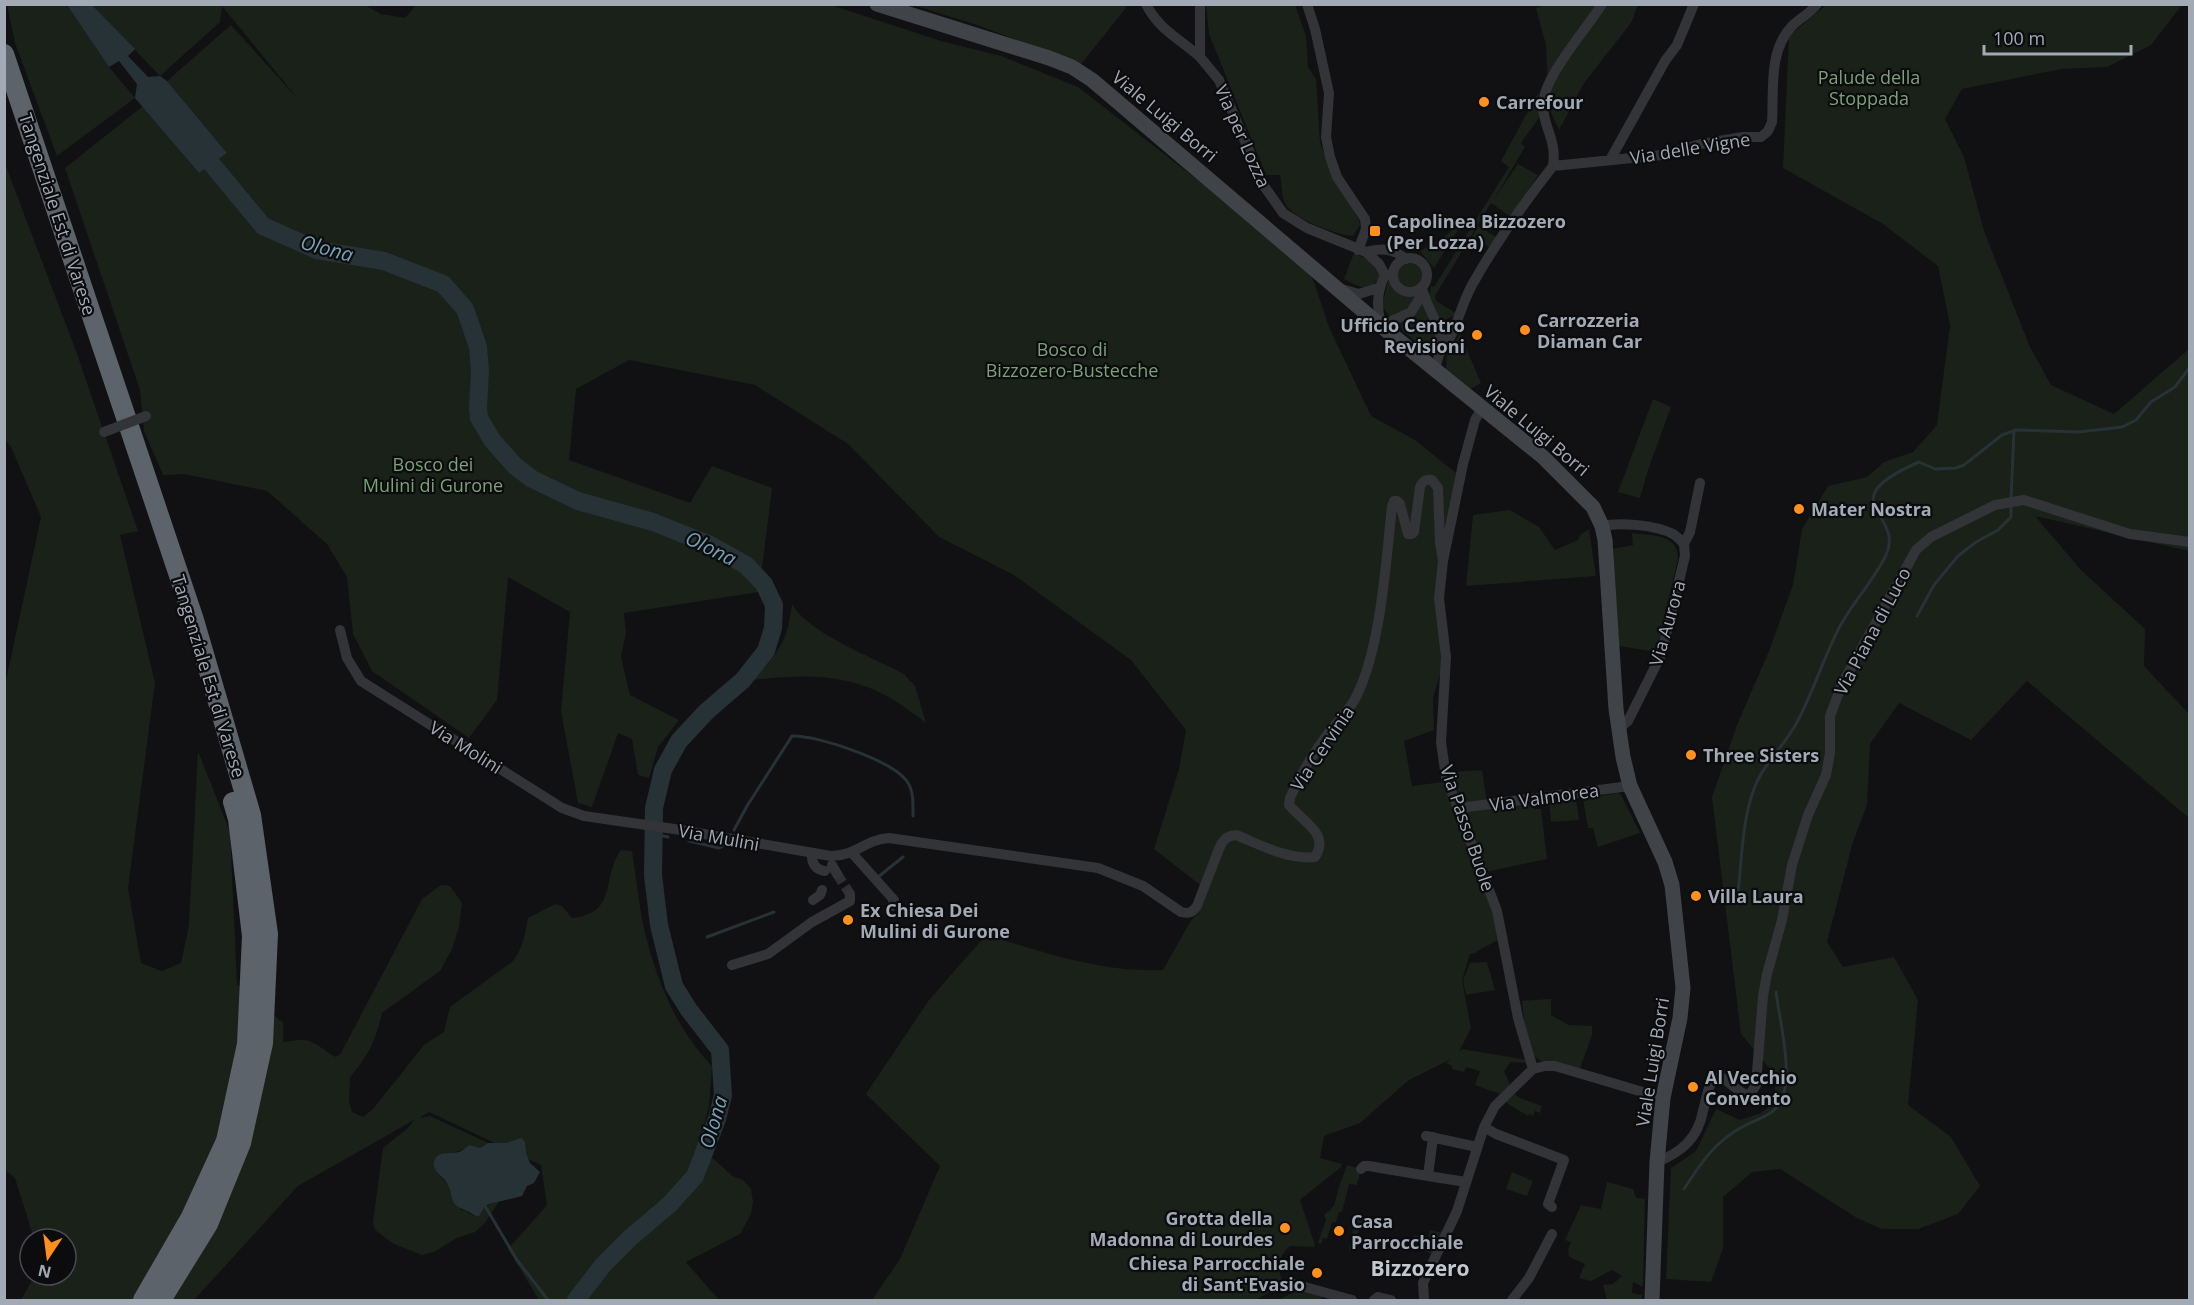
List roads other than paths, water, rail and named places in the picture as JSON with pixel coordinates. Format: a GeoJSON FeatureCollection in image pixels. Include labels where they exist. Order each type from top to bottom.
{"type":"FeatureCollection","features":[{"type":"Feature","properties":{"kind":"highway","name":"Tangenziale Est di Varese"},"geometry":{"type":"LineString","coordinates":[[4,54],[194,620],[251,815],[268,934],[263,1043],[242,1143],[208,1224],[161,1300]]}},
{"type":"Feature","properties":{"kind":"highway","name":"Tangenziale Est di Varese"},"geometry":{"type":"LineString","coordinates":[[4,95],[181,623],[238,819],[252,936],[246,1044],[226,1141],[191,1217],[143,1300]]}},
{"type":"Feature","properties":{"kind":"main road","name":"Viale Luigi Borri"},"geometry":{"type":"LineString","coordinates":[[877,4],[1072,67],[1092,80],[1381,326],[1543,457],[1593,507],[1602,526],[1608,564],[1612,662],[1619,729],[1630,786],[1665,861],[1671,885],[1681,957],[1683,988],[1680,1018],[1663,1098],[1657,1162],[1652,1300]]}},
{"type":"Feature","properties":{"kind":"street","name":"Via per Lozza"},"geometry":{"type":"LineString","coordinates":[[1146,4],[1161,27],[1200,57],[1219,80],[1264,186],[1283,213],[1307,228],[1362,251],[1379,264],[1389,276]]}},
{"type":"Feature","properties":{"kind":"street"},"geometry":{"type":"LineString","coordinates":[[1200,4],[1200,57]]}},
{"type":"Feature","properties":{"kind":"street"},"geometry":{"type":"LineString","coordinates":[[1307,4],[1329,93],[1326,137],[1330,157],[1337,177],[1365,219],[1366,229],[1362,251]]}},
{"type":"Feature","properties":{"kind":"street"},"geometry":{"type":"LineString","coordinates":[[1434,370],[1441,352],[1451,340],[1462,306],[1484,266],[1553,166],[1555,153],[1543,109],[1544,93],[1556,70],[1602,4]]}},
{"type":"Feature","properties":{"kind":"street","name":"Via delle Vigne"},"geometry":{"type":"LineString","coordinates":[[1610,160],[1665,62],[1677,45],[1694,4]]}},
{"type":"Feature","properties":{"kind":"street","name":"Via delle Vigne"},"geometry":{"type":"LineString","coordinates":[[1553,166],[1662,155],[1701,144],[1743,137],[1761,137],[1768,131],[1772,122],[1774,63],[1782,43],[1791,27],[1817,4]]}},
{"type":"Feature","properties":{"kind":"street","name":"Via per Lozza"},"geometry":{"type":"LineString","coordinates":[[1362,251],[1382,248],[1396,251],[1406,259]]}},
{"type":"Feature","properties":{"kind":"street"},"geometry":{"type":"LineString","coordinates":[[1337,288],[1359,294],[1378,288],[1396,265],[1406,259],[1417,259],[1425,266],[1427,276],[1423,290],[1411,312],[1381,326],[1377,308],[1378,288]]}},
{"type":"Feature","properties":{"kind":"street"},"geometry":{"type":"LineString","coordinates":[[1389,276],[1401,290],[1412,292],[1423,290]]}},
{"type":"Feature","properties":{"kind":"street"},"geometry":{"type":"LineString","coordinates":[[1423,290],[1440,329],[1441,352]]}},
{"type":"Feature","properties":{"kind":"street"},"geometry":{"type":"LineString","coordinates":[[1440,329],[1455,324]]}},
{"type":"Feature","properties":{"kind":"street","name":"Via Passo Buole"},"geometry":{"type":"LineString","coordinates":[[1482,408],[1475,420],[1463,464],[1443,561],[1439,598],[1446,657],[1440,742],[1446,777],[1497,911],[1518,1018],[1533,1069]]}},
{"type":"Feature","properties":{"kind":"street"},"geometry":{"type":"LineString","coordinates":[[104,432],[146,416]]}},
{"type":"Feature","properties":{"kind":"street","name":"Via Cervinia"},"geometry":{"type":"LineString","coordinates":[[955,848],[1098,868],[1143,886],[1181,912],[1188,914],[1193,912],[1197,906],[1219,849],[1229,836],[1236,835],[1302,859],[1315,857],[1321,848],[1320,836],[1289,806],[1290,798],[1328,734],[1344,716],[1358,694],[1370,658],[1394,501],[1400,504],[1406,530],[1408,534],[1412,534],[1415,528],[1420,487],[1427,479],[1432,480],[1437,488],[1443,561]]}},
{"type":"Feature","properties":{"kind":"street","name":"Via Aurora"},"geometry":{"type":"LineString","coordinates":[[1619,729],[1628,721],[1661,655],[1685,556],[1684,544],[1690,532],[1700,483]]}},
{"type":"Feature","properties":{"kind":"street","name":"Via Piana di Luco"},"geometry":{"type":"LineString","coordinates":[[1657,1162],[1670,1156],[1695,1135],[1701,1122],[1709,1085],[1713,1079],[1720,1077],[1730,1081],[1743,1094],[1749,1096],[1756,1085],[1762,996],[1782,920],[1792,865],[1808,815],[1826,775],[1830,753],[1830,716],[1842,684],[1916,550],[1931,537],[1995,505],[2024,500],[2130,534],[2190,542]]}},
{"type":"Feature","properties":{"kind":"street"},"geometry":{"type":"LineString","coordinates":[[1602,526],[1636,524],[1673,534],[1684,544]]}},
{"type":"Feature","properties":{"kind":"street","name":"Via Molini"},"geometry":{"type":"LineString","coordinates":[[340,630],[347,658],[361,681],[562,808],[584,816],[626,822]]}},
{"type":"Feature","properties":{"kind":"street","name":"Via Valmorea"},"geometry":{"type":"LineString","coordinates":[[1459,808],[1630,786]]}},
{"type":"Feature","properties":{"kind":"street","name":"Via Mulini"},"geometry":{"type":"LineString","coordinates":[[626,822],[812,853],[829,873],[869,842],[889,838],[955,848]]}},
{"type":"Feature","properties":{"kind":"street"},"geometry":{"type":"LineString","coordinates":[[812,853],[812,860],[816,868],[829,873],[820,895],[813,900]]}},
{"type":"Feature","properties":{"kind":"street"},"geometry":{"type":"LineString","coordinates":[[852,853],[894,900],[892,906]]}},
{"type":"Feature","properties":{"kind":"street"},"geometry":{"type":"LineString","coordinates":[[732,965],[768,954],[812,922],[850,901],[850,894]]}},
{"type":"Feature","properties":{"kind":"street"},"geometry":{"type":"LineString","coordinates":[[1424,1300],[1423,1283],[1450,1228],[1484,1127],[1495,1106],[1533,1069],[1555,1066],[1663,1098]]}},
{"type":"Feature","properties":{"kind":"street"},"geometry":{"type":"LineString","coordinates":[[1484,1127],[1496,1134],[1564,1160],[1548,1204],[1552,1207]]}},
{"type":"Feature","properties":{"kind":"street"},"geometry":{"type":"LineString","coordinates":[[1428,1176],[1429,1136],[1477,1147]]}},
{"type":"Feature","properties":{"kind":"street"},"geometry":{"type":"LineString","coordinates":[[1361,1169],[1368,1166],[1466,1182]]}},
{"type":"Feature","properties":{"kind":"street"},"geometry":{"type":"LineString","coordinates":[[1512,1300],[1528,1278],[1552,1234]]}},
{"type":"Feature","properties":{"kind":"street"},"geometry":{"type":"LineString","coordinates":[[1294,1284],[1349,1300]]}},
{"type":"Feature","properties":{"kind":"street"},"geometry":{"type":"LineString","coordinates":[[1374,1300],[1378,1297],[1391,1300]]}},
{"type":"Feature","properties":{"kind":"waterway","name":"Olona"},"geometry":{"type":"LineString","coordinates":[[196,145],[263,226],[317,250],[384,261],[443,284],[465,309],[478,347],[479,418],[492,440],[515,466],[532,479],[578,501],[653,522],[708,544],[746,565],[764,584],[774,605],[773,628],[766,651],[743,680],[706,712],[679,741],[663,770],[654,808],[653,875],[659,925],[674,986],[689,1010],[720,1050],[723,1095],[717,1119],[695,1176],[670,1204],[603,1265],[576,1300]]}},
{"type":"Feature","properties":{"kind":"waterway"},"geometry":{"type":"LineString","coordinates":[[1738,892],[1747,814],[1754,789],[1768,763],[1796,724],[1839,628],[1886,555],[1889,541],[1887,528],[1873,498],[1878,488],[1892,476],[1919,462],[1935,469],[1956,468],[1964,465],[2002,435],[2016,430],[2078,432],[2122,427],[2136,420],[2151,402],[2175,387],[2190,367]]}},
{"type":"Feature","properties":{"kind":"waterway"},"geometry":{"type":"LineString","coordinates":[[2011,499],[2014,431]]}},
{"type":"Feature","properties":{"kind":"waterway"},"geometry":{"type":"LineString","coordinates":[[1917,616],[1934,585],[1958,556],[1976,542],[1998,530],[2011,517],[2011,505]]}},
{"type":"Feature","properties":{"kind":"waterway"},"geometry":{"type":"LineString","coordinates":[[734,830],[792,736],[835,744],[869,757],[898,772],[910,788],[913,816]]}},
{"type":"Feature","properties":{"kind":"waterway"},"geometry":{"type":"LineString","coordinates":[[654,834],[668,837]]}},
{"type":"Feature","properties":{"kind":"waterway"},"geometry":{"type":"LineString","coordinates":[[689,841],[719,848],[727,844]]}},
{"type":"Feature","properties":{"kind":"waterway"},"geometry":{"type":"LineString","coordinates":[[878,877],[903,857]]}},
{"type":"Feature","properties":{"kind":"waterway"},"geometry":{"type":"LineString","coordinates":[[707,937],[774,912]]}},
{"type":"Feature","properties":{"kind":"waterway"},"geometry":{"type":"LineString","coordinates":[[1684,1189],[1717,1145],[1734,1132],[1772,1112],[1783,1097],[1786,1059],[1776,992]]}},
{"type":"Feature","properties":{"kind":"waterway"},"geometry":{"type":"LineString","coordinates":[[485,1206],[517,1260],[548,1300]]}},
{"type":"Feature","properties":{"kind":"tunnel"},"geometry":{"type":"LineString","coordinates":[[837,874],[850,894]]}},
{"type":"Feature","properties":{"kind":"place","name":"Carrefour"},"geometry":{"type":"Point","coordinates":[1484,102]}},
{"type":"Feature","properties":{"kind":"place","name":"Capolinea Bizzozero (Per Lozza)"},"geometry":{"type":"Point","coordinates":[1375,231]}},
{"type":"Feature","properties":{"kind":"place","name":"Carrozzeria Diaman Car"},"geometry":{"type":"Point","coordinates":[1525,330]}},
{"type":"Feature","properties":{"kind":"place","name":"Ufficio Centro Revisioni"},"geometry":{"type":"Point","coordinates":[1477,335]}},
{"type":"Feature","properties":{"kind":"place","name":"Mater Nostra"},"geometry":{"type":"Point","coordinates":[1799,509]}},
{"type":"Feature","properties":{"kind":"place","name":"Three Sisters"},"geometry":{"type":"Point","coordinates":[1691,755]}},
{"type":"Feature","properties":{"kind":"place","name":"Villa Laura"},"geometry":{"type":"Point","coordinates":[1696,896]}},
{"type":"Feature","properties":{"kind":"place","name":"Ex Chiesa Dei Mulini di Gurone"},"geometry":{"type":"Point","coordinates":[848,920]}},
{"type":"Feature","properties":{"kind":"place","name":"Al Vecchio Convento"},"geometry":{"type":"Point","coordinates":[1693,1087]}},
{"type":"Feature","properties":{"kind":"place","name":"Grotta della Madonna di Lourdes"},"geometry":{"type":"Point","coordinates":[1285,1228]}},
{"type":"Feature","properties":{"kind":"place","name":"Casa Parrocchiale"},"geometry":{"type":"Point","coordinates":[1339,1231]}},
{"type":"Feature","properties":{"kind":"place","name":"Chiesa Parrocchiale di Sant'Evasio"},"geometry":{"type":"Point","coordinates":[1317,1273]}},
{"type":"Feature","properties":{"kind":"district","name":"Bizzozero"},"geometry":{"type":"Point","coordinates":[1420,1268]}},
{"type":"Feature","properties":{"kind":"park label","name":"Palude della Stoppada"},"geometry":{"type":"Point","coordinates":[1869,88]}},
{"type":"Feature","properties":{"kind":"park label","name":"Bosco di Bizzozero-Bustecche"},"geometry":{"type":"Point","coordinates":[1072,359]}},
{"type":"Feature","properties":{"kind":"park label","name":"Bosco dei Mulini di Gurone"},"geometry":{"type":"Point","coordinates":[433,474]}}]}
